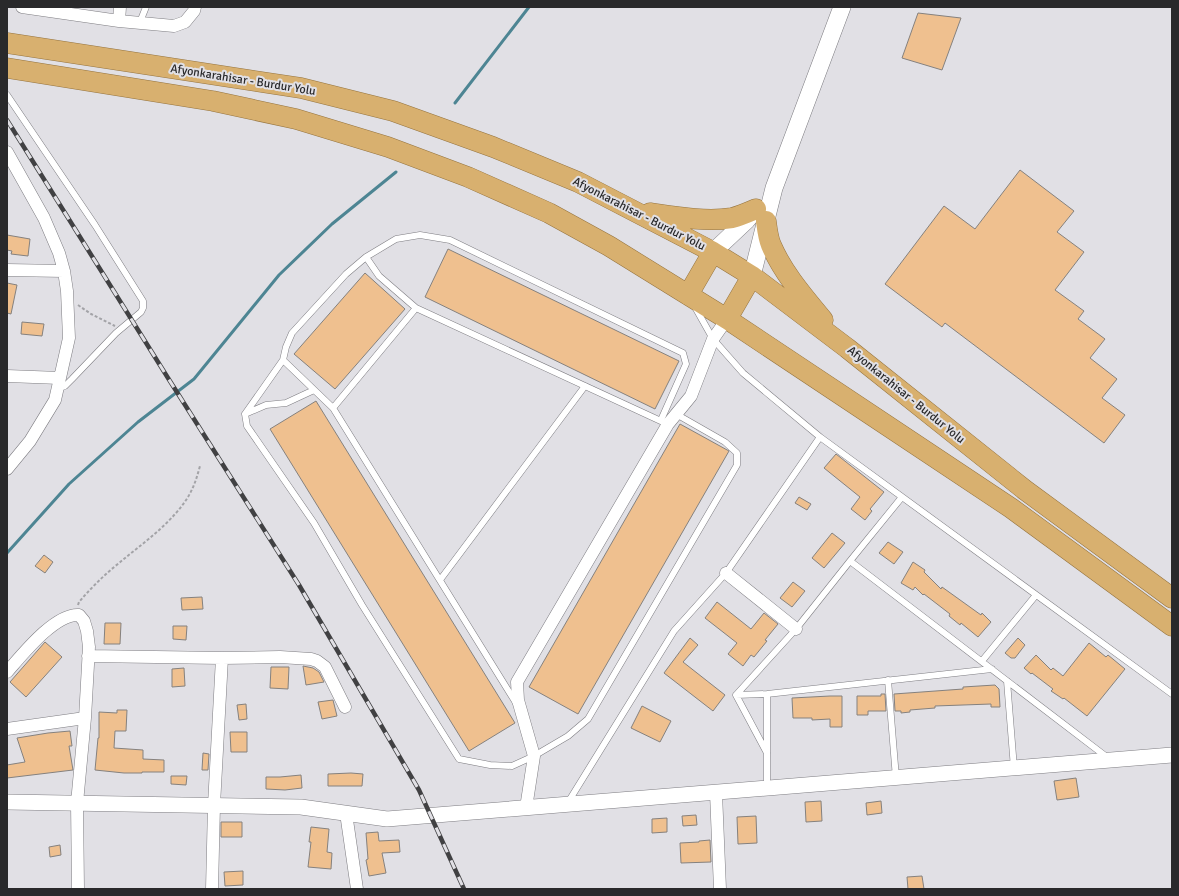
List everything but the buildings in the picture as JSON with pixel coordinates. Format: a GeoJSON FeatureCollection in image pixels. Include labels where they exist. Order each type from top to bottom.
{"type":"FeatureCollection","features":[{"type":"Feature","properties":{"kind":"highway","name":"Afyonkarahisar - Burdur Yolu"},"geometry":{"type":"LineString","coordinates":[[7,43],[301,88],[393,111],[493,147],[578,182],[713,252],[752,276],[847,348],[1025,490],[1172,598]]}},
{"type":"Feature","properties":{"kind":"highway","name":"Afyonkarahisar - Burdur Yolu"},"geometry":{"type":"LineString","coordinates":[[17,69],[213,101],[296,119],[388,147],[468,177],[549,213],[608,246],[727,319],[1010,508],[1172,626]]}},
{"type":"Feature","properties":{"kind":"highway"},"geometry":{"type":"LineString","coordinates":[[636,211],[679,218],[708,219],[761,215],[771,244],[787,273],[805,298],[847,348]]}},
{"type":"Feature","properties":{"kind":"highway"},"geometry":{"type":"LineString","coordinates":[[688,295],[713,252]]}},
{"type":"Feature","properties":{"kind":"highway"},"geometry":{"type":"LineString","coordinates":[[727,319],[752,276]]}},
{"type":"Feature","properties":{"kind":"main road"},"geometry":{"type":"LineString","coordinates":[[752,276],[761,215],[774,188],[842,7]]}},
{"type":"Feature","properties":{"kind":"main road"},"geometry":{"type":"LineString","coordinates":[[713,252],[746,221],[761,215]]}},
{"type":"Feature","properties":{"kind":"street"},"geometry":{"type":"LineString","coordinates":[[22,7],[79,11],[119,21],[174,26],[185,22],[194,11],[195,7]]}},
{"type":"Feature","properties":{"kind":"street"},"geometry":{"type":"LineString","coordinates":[[119,21],[120,7]]}},
{"type":"Feature","properties":{"kind":"street"},"geometry":{"type":"LineString","coordinates":[[7,469],[30,441],[55,400],[69,338],[68,298],[64,271],[59,253],[44,218],[9,159]]}},
{"type":"Feature","properties":{"kind":"street"},"geometry":{"type":"LineString","coordinates":[[7,270],[64,271]]}},
{"type":"Feature","properties":{"kind":"street"},"geometry":{"type":"LineString","coordinates":[[526,808],[534,756],[518,700],[517,682],[665,422],[676,414],[691,396],[713,339],[727,319]]}},
{"type":"Feature","properties":{"kind":"street"},"geometry":{"type":"LineString","coordinates":[[7,376],[59,383]]}},
{"type":"Feature","properties":{"kind":"street"},"geometry":{"type":"LineString","coordinates":[[726,573],[796,630]]}},
{"type":"Feature","properties":{"kind":"street"},"geometry":{"type":"LineString","coordinates":[[7,672],[35,640],[55,624],[67,617],[75,615],[79,615],[84,621],[87,631],[88,656],[85,718],[77,803],[78,889]]}},
{"type":"Feature","properties":{"kind":"street"},"geometry":{"type":"LineString","coordinates":[[88,656],[222,658],[280,657],[311,659],[317,661],[325,667],[345,708]]}},
{"type":"Feature","properties":{"kind":"street"},"geometry":{"type":"LineString","coordinates":[[212,889],[214,805],[222,658]]}},
{"type":"Feature","properties":{"kind":"street"},"geometry":{"type":"LineString","coordinates":[[7,729],[85,718]]}},
{"type":"Feature","properties":{"kind":"street"},"geometry":{"type":"LineString","coordinates":[[7,802],[301,807],[387,819],[1172,755]]}},
{"type":"Feature","properties":{"kind":"street"},"geometry":{"type":"LineString","coordinates":[[716,792],[720,889]]}},
{"type":"Feature","properties":{"kind":"street"},"geometry":{"type":"LineString","coordinates":[[346,813],[357,889]]}},
{"type":"Feature","properties":{"kind":"lane"},"geometry":{"type":"LineString","coordinates":[[140,22],[146,7]]}},
{"type":"Feature","properties":{"kind":"lane"},"geometry":{"type":"LineString","coordinates":[[7,95],[95,225],[143,301],[142,310],[121,329],[72,379],[64,386],[59,383]]}},
{"type":"Feature","properties":{"kind":"lane"},"geometry":{"type":"LineString","coordinates":[[366,257],[379,276],[416,308],[665,422],[686,364],[683,353],[450,240],[420,235],[396,239],[366,257],[346,274],[292,333],[286,347],[283,360],[245,414],[247,426],[314,523],[362,606],[459,759],[490,765],[512,766],[534,756],[568,736],[588,719],[737,465],[737,453],[725,442],[676,414]]}},
{"type":"Feature","properties":{"kind":"lane"},"geometry":{"type":"LineString","coordinates":[[688,295],[713,339],[743,373],[820,437],[1172,694]]}},
{"type":"Feature","properties":{"kind":"lane"},"geometry":{"type":"LineString","coordinates":[[333,408],[416,308]]}},
{"type":"Feature","properties":{"kind":"lane"},"geometry":{"type":"LineString","coordinates":[[283,360],[333,408],[521,711]]}},
{"type":"Feature","properties":{"kind":"lane"},"geometry":{"type":"LineString","coordinates":[[440,580],[585,386]]}},
{"type":"Feature","properties":{"kind":"lane"},"geometry":{"type":"LineString","coordinates":[[245,414],[266,405],[286,403],[314,390]]}},
{"type":"Feature","properties":{"kind":"lane"},"geometry":{"type":"LineString","coordinates":[[566,805],[674,631],[726,573],[820,437]]}},
{"type":"Feature","properties":{"kind":"lane"},"geometry":{"type":"LineString","coordinates":[[736,695],[796,630],[902,497]]}},
{"type":"Feature","properties":{"kind":"lane"},"geometry":{"type":"LineString","coordinates":[[850,561],[1110,760]]}},
{"type":"Feature","properties":{"kind":"lane"},"geometry":{"type":"LineString","coordinates":[[982,661],[1036,594]]}},
{"type":"Feature","properties":{"kind":"lane"},"geometry":{"type":"LineString","coordinates":[[736,695],[766,694],[992,669]]}},
{"type":"Feature","properties":{"kind":"lane"},"geometry":{"type":"LineString","coordinates":[[888,680],[896,778]]}},
{"type":"Feature","properties":{"kind":"lane"},"geometry":{"type":"LineString","coordinates":[[1007,681],[1014,768]]}},
{"type":"Feature","properties":{"kind":"lane"},"geometry":{"type":"LineString","coordinates":[[766,694],[767,788]]}},
{"type":"Feature","properties":{"kind":"lane"},"geometry":{"type":"LineString","coordinates":[[736,695],[767,753]]}},
{"type":"Feature","properties":{"kind":"path"},"geometry":{"type":"LineString","coordinates":[[68,298],[92,314],[121,329]]}},
{"type":"Feature","properties":{"kind":"path"},"geometry":{"type":"LineString","coordinates":[[75,615],[79,602],[94,585],[150,538],[182,506],[193,487],[200,466]]}},
{"type":"Feature","properties":{"kind":"waterway"},"geometry":{"type":"LineString","coordinates":[[455,103],[529,7]]}},
{"type":"Feature","properties":{"kind":"waterway"},"geometry":{"type":"LineString","coordinates":[[7,553],[69,484],[138,422],[194,379],[279,275],[332,224],[396,172]]}},
{"type":"Feature","properties":{"kind":"railway"},"geometry":{"type":"LineString","coordinates":[[7,120],[299,585],[419,790],[464,889]]}}]}
